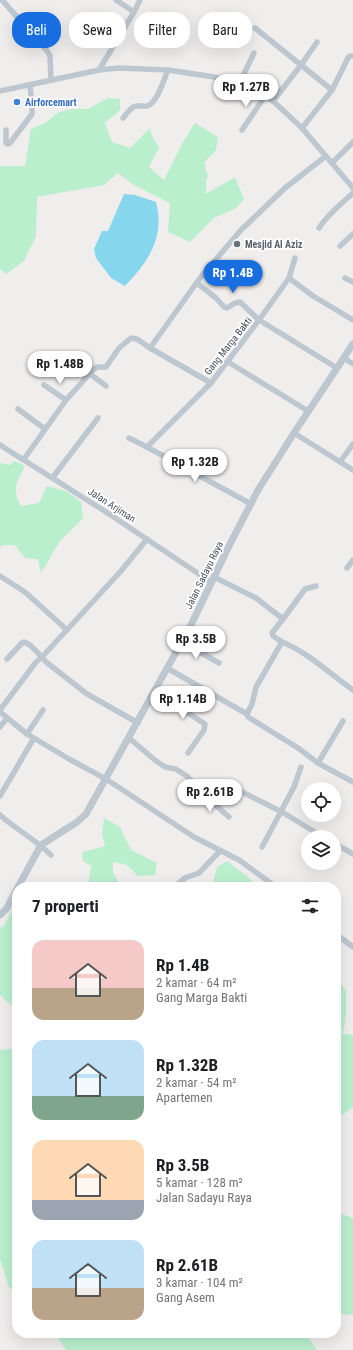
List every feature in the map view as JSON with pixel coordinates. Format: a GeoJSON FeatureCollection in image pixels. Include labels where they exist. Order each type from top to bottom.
{"type":"FeatureCollection","features":[{"type":"Feature","properties":{"kind":"street"},"geometry":{"type":"LineString","coordinates":[[2,0],[20,23],[45,48],[50,56],[51,80]]}},
{"type":"Feature","properties":{"kind":"street"},"geometry":{"type":"LineString","coordinates":[[116,0],[134,12]]}},
{"type":"Feature","properties":{"kind":"street"},"geometry":{"type":"LineString","coordinates":[[99,70],[140,0]]}},
{"type":"Feature","properties":{"kind":"street"},"geometry":{"type":"LineString","coordinates":[[255,28],[332,90]]}},
{"type":"Feature","properties":{"kind":"street"},"geometry":{"type":"LineString","coordinates":[[273,101],[317,42]]}},
{"type":"Feature","properties":{"kind":"street"},"geometry":{"type":"LineString","coordinates":[[239,84],[254,53]]}},
{"type":"Feature","properties":{"kind":"street"},"geometry":{"type":"LineString","coordinates":[[302,128],[332,90],[348,58],[353,56]]}},
{"type":"Feature","properties":{"kind":"street"},"geometry":{"type":"LineString","coordinates":[[0,91],[99,70],[127,68],[168,70],[214,77],[239,84],[273,101],[302,128],[353,188]]}},
{"type":"Feature","properties":{"kind":"street"},"geometry":{"type":"LineString","coordinates":[[123,118],[134,106],[146,106],[151,104],[158,93],[168,70]]}},
{"type":"Feature","properties":{"kind":"street"},"geometry":{"type":"LineString","coordinates":[[6,130],[6,143],[8,144],[32,114],[30,85]]}},
{"type":"Feature","properties":{"kind":"street"},"geometry":{"type":"LineString","coordinates":[[242,130],[265,96]]}},
{"type":"Feature","properties":{"kind":"street"},"geometry":{"type":"LineString","coordinates":[[332,164],[353,142]]}},
{"type":"Feature","properties":{"kind":"street"},"geometry":{"type":"LineString","coordinates":[[150,348],[217,257],[247,224],[285,188],[326,156]]}},
{"type":"Feature","properties":{"kind":"street"},"geometry":{"type":"LineString","coordinates":[[319,228],[328,216],[353,193]]}},
{"type":"Feature","properties":{"kind":"street"},"geometry":{"type":"LineString","coordinates":[[340,246],[353,234]]}},
{"type":"Feature","properties":{"kind":"street"},"geometry":{"type":"LineString","coordinates":[[197,283],[216,298],[224,307],[227,308],[235,302],[240,302],[259,320],[288,278],[295,258]]}},
{"type":"Feature","properties":{"kind":"street"},"geometry":{"type":"LineString","coordinates":[[288,278],[313,296],[353,320]]}},
{"type":"Feature","properties":{"kind":"street"},"geometry":{"type":"LineString","coordinates":[[346,278],[353,282]]}},
{"type":"Feature","properties":{"kind":"street","name":"Gang Marga Bakti"},"geometry":{"type":"LineString","coordinates":[[90,374],[96,367],[106,367],[119,348],[131,338],[137,339],[211,383],[259,320],[337,368]]}},
{"type":"Feature","properties":{"kind":"street","name":"Jalan Sadayu Raya"},"geometry":{"type":"LineString","coordinates":[[20,882],[41,845],[83,818],[138,723],[182,642],[251,504],[308,411],[353,344]]}},
{"type":"Feature","properties":{"kind":"street"},"geometry":{"type":"LineString","coordinates":[[344,358],[353,364]]}},
{"type":"Feature","properties":{"kind":"street"},"geometry":{"type":"LineString","coordinates":[[228,362],[308,411]]}},
{"type":"Feature","properties":{"kind":"street"},"geometry":{"type":"LineString","coordinates":[[24,459],[66,400],[90,374],[106,386]]}},
{"type":"Feature","properties":{"kind":"street"},"geometry":{"type":"LineString","coordinates":[[147,447],[211,383]]}},
{"type":"Feature","properties":{"kind":"street"},"geometry":{"type":"LineString","coordinates":[[44,385],[66,400]]}},
{"type":"Feature","properties":{"kind":"street"},"geometry":{"type":"LineString","coordinates":[[18,409],[45,429]]}},
{"type":"Feature","properties":{"kind":"street"},"geometry":{"type":"LineString","coordinates":[[53,477],[98,418]]}},
{"type":"Feature","properties":{"kind":"street"},"geometry":{"type":"LineString","coordinates":[[294,433],[353,470]]}},
{"type":"Feature","properties":{"kind":"street"},"geometry":{"type":"LineString","coordinates":[[129,438],[251,504]]}},
{"type":"Feature","properties":{"kind":"street"},"geometry":{"type":"LineString","coordinates":[[340,462],[353,444]]}},
{"type":"Feature","properties":{"kind":"street","name":"Jalan Arjiman"},"geometry":{"type":"LineString","coordinates":[[0,445],[53,477],[147,539],[213,580],[256,598],[283,619]]}},
{"type":"Feature","properties":{"kind":"street"},"geometry":{"type":"LineString","coordinates":[[147,539],[121,572],[36,662],[0,711],[6,718],[26,734],[106,779],[194,837],[239,860],[269,882]]}},
{"type":"Feature","properties":{"kind":"street"},"geometry":{"type":"LineString","coordinates":[[347,568],[353,560]]}},
{"type":"Feature","properties":{"kind":"street"},"geometry":{"type":"LineString","coordinates":[[0,576],[25,592],[67,630]]}},
{"type":"Feature","properties":{"kind":"street"},"geometry":{"type":"LineString","coordinates":[[316,586],[305,589],[272,633],[273,636],[312,658],[353,690]]}},
{"type":"Feature","properties":{"kind":"street"},"geometry":{"type":"LineString","coordinates":[[6,659],[24,642],[30,645],[46,662],[87,694],[138,723]]}},
{"type":"Feature","properties":{"kind":"street"},"geometry":{"type":"LineString","coordinates":[[182,642],[219,663]]}},
{"type":"Feature","properties":{"kind":"street"},"geometry":{"type":"LineString","coordinates":[[247,714],[252,704],[256,687],[282,642]]}},
{"type":"Feature","properties":{"kind":"street"},"geometry":{"type":"LineString","coordinates":[[167,668],[247,714],[250,718],[298,748],[318,763],[353,782]]}},
{"type":"Feature","properties":{"kind":"street"},"geometry":{"type":"LineString","coordinates":[[155,692],[205,724],[204,730],[188,753]]}},
{"type":"Feature","properties":{"kind":"street"},"geometry":{"type":"LineString","coordinates":[[26,734],[43,710]]}},
{"type":"Feature","properties":{"kind":"street"},"geometry":{"type":"LineString","coordinates":[[0,727],[6,718]]}},
{"type":"Feature","properties":{"kind":"street"},"geometry":{"type":"LineString","coordinates":[[318,763],[342,721]]}},
{"type":"Feature","properties":{"kind":"street"},"geometry":{"type":"LineString","coordinates":[[0,796],[34,738]]}},
{"type":"Feature","properties":{"kind":"street"},"geometry":{"type":"LineString","coordinates":[[129,738],[165,767],[176,769],[188,777],[204,795],[229,817]]}},
{"type":"Feature","properties":{"kind":"street"},"geometry":{"type":"LineString","coordinates":[[262,847],[282,812],[294,787],[301,767]]}},
{"type":"Feature","properties":{"kind":"street"},"geometry":{"type":"LineString","coordinates":[[204,795],[216,783],[222,782],[282,812],[312,830]]}},
{"type":"Feature","properties":{"kind":"street"},"geometry":{"type":"LineString","coordinates":[[0,816],[41,845],[51,855]]}},
{"type":"Feature","properties":{"kind":"street"},"geometry":{"type":"LineString","coordinates":[[341,847],[353,854]]}},
{"type":"Feature","properties":{"kind":"street"},"geometry":{"type":"LineString","coordinates":[[180,882],[185,878],[199,873],[220,851]]}},
{"type":"Feature","properties":{"kind":"street","name":"Jalan Sadayu Raya"},"geometry":{"type":"LineString","coordinates":[[0,915],[7,908],[12,898]]}},
{"type":"Feature","properties":{"kind":"street"},"geometry":{"type":"LineString","coordinates":[[341,938],[353,947]]}},
{"type":"Feature","properties":{"kind":"green space"},"geometry":{"type":"Polygon","coordinates":[[[108,98],[120,99],[120,110],[105,123],[112,142],[130,148],[150,128],[152,136],[159,148],[149,167],[164,180],[183,142],[195,123],[218,137],[216,150],[204,163],[208,176],[206,181],[206,194],[235,177],[244,199],[236,208],[214,218],[190,242],[168,232],[170,203],[134,185],[118,173],[104,185],[37,197],[36,236],[24,261],[6,274],[0,269],[0,166],[25,166],[31,129],[45,123],[59,112],[72,109],[88,109],[108,98]]]}},
{"type":"Feature","properties":{"kind":"green space"},"geometry":{"type":"Polygon","coordinates":[[[14,461],[25,467],[16,486],[18,501],[21,506],[39,503],[47,486],[66,491],[81,502],[83,518],[60,541],[41,573],[38,559],[25,558],[15,545],[3,545],[0,548],[0,463],[10,465],[14,461]]]}},
{"type":"Feature","properties":{"kind":"green space"},"geometry":{"type":"Polygon","coordinates":[[[104,818],[120,827],[131,850],[157,863],[155,875],[138,876],[127,865],[113,862],[113,872],[118,882],[89,882],[91,866],[82,860],[83,852],[105,846],[102,834],[104,818]]]}},
{"type":"Feature","properties":{"kind":"green space"},"geometry":{"type":"Polygon","coordinates":[[[227,861],[253,882],[213,882],[217,867],[227,861]]]}},
{"type":"Feature","properties":{"kind":"green space"},"geometry":{"type":"Polygon","coordinates":[[[12,911],[12,1005],[0,995],[0,928],[4,926],[12,911]]]}},
{"type":"Feature","properties":{"kind":"green space"},"geometry":{"type":"Polygon","coordinates":[[[341,982],[346,992],[346,1015],[343,1034],[353,1035],[353,1107],[342,1115],[341,982]]]}},
{"type":"Feature","properties":{"kind":"green space"},"geometry":{"type":"Polygon","coordinates":[[[12,1049],[12,1290],[9,1287],[0,1259],[0,1050],[12,1049]]]}},
{"type":"Feature","properties":{"kind":"green space"},"geometry":{"type":"Polygon","coordinates":[[[341,1214],[353,1218],[353,1315],[341,1314],[341,1214]]]}},
{"type":"Feature","properties":{"kind":"green space"},"geometry":{"type":"Polygon","coordinates":[[[58,1338],[309,1338],[317,1350],[66,1350],[58,1338]]]}},
{"type":"Feature","properties":{"kind":"water"},"geometry":{"type":"Polygon","coordinates":[[[124,194],[135,195],[156,202],[158,215],[158,226],[153,248],[148,258],[134,277],[125,286],[111,278],[96,258],[94,249],[102,231],[108,231],[124,194]]]}},
{"type":"Feature","properties":{"kind":"place","name":"Airforcemart"},"geometry":{"type":"Point","coordinates":[17,102]}},
{"type":"Feature","properties":{"kind":"place","name":"Mesjid Al Aziz"},"geometry":{"type":"Point","coordinates":[237,244]}}]}
